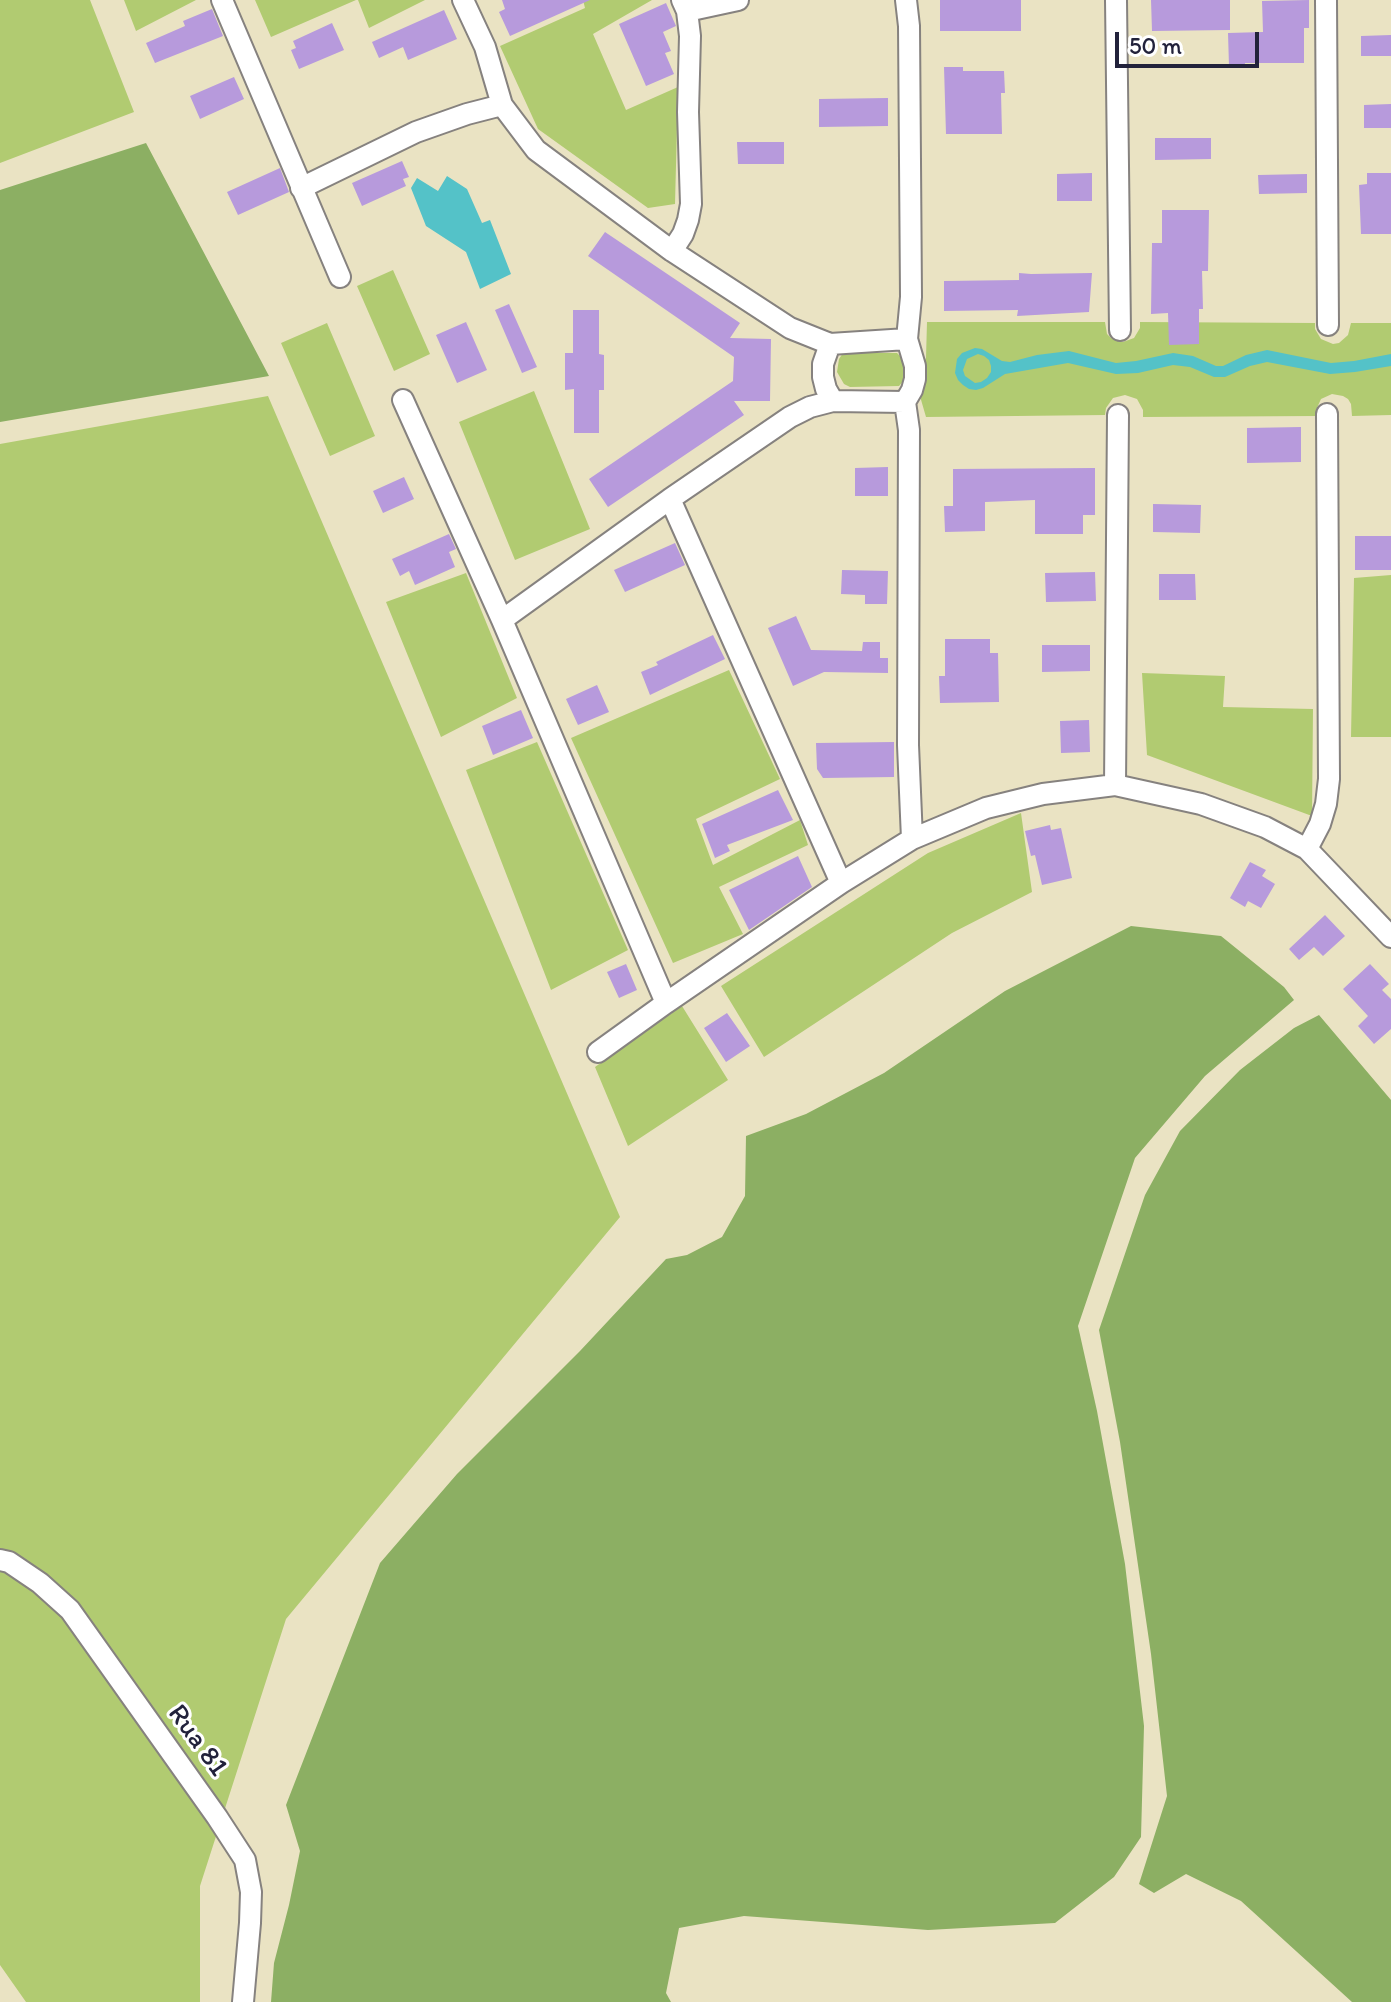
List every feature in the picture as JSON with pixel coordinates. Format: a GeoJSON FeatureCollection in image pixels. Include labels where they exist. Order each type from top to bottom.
{"type":"FeatureCollection","features":[{"type":"Feature","properties":{"kind":"street"},"geometry":{"type":"LineString","coordinates":[[222,0],[340,277]]}},
{"type":"Feature","properties":{"kind":"street"},"geometry":{"type":"LineString","coordinates":[[463,0],[485,47],[502,105],[536,150],[672,251],[790,328],[830,344],[907,339]]}},
{"type":"Feature","properties":{"kind":"street"},"geometry":{"type":"LineString","coordinates":[[672,251],[688,220],[691,204],[688,112],[690,36],[684,5],[738,0]]}},
{"type":"Feature","properties":{"kind":"street"},"geometry":{"type":"LineString","coordinates":[[906,0],[909,26],[911,297],[907,339],[915,366],[912,390],[905,402],[909,430],[908,745],[912,839]]}},
{"type":"Feature","properties":{"kind":"street"},"geometry":{"type":"LineString","coordinates":[[1116,0],[1120,330]]}},
{"type":"Feature","properties":{"kind":"street"},"geometry":{"type":"LineString","coordinates":[[1326,0],[1328,325]]}},
{"type":"Feature","properties":{"kind":"street"},"geometry":{"type":"LineString","coordinates":[[301,188],[416,132],[502,105]]}},
{"type":"Feature","properties":{"kind":"street"},"geometry":{"type":"LineString","coordinates":[[830,344],[823,364],[823,377],[833,401]]}},
{"type":"Feature","properties":{"kind":"street"},"geometry":{"type":"LineString","coordinates":[[403,400],[502,620],[666,1003]]}},
{"type":"Feature","properties":{"kind":"street"},"geometry":{"type":"LineString","coordinates":[[502,620],[790,417],[833,401],[905,402]]}},
{"type":"Feature","properties":{"kind":"street"},"geometry":{"type":"LineString","coordinates":[[1307,849],[1323,814],[1329,779],[1327,414]]}},
{"type":"Feature","properties":{"kind":"street"},"geometry":{"type":"LineString","coordinates":[[1115,785],[1118,415]]}},
{"type":"Feature","properties":{"kind":"street"},"geometry":{"type":"LineString","coordinates":[[670,499],[841,883]]}},
{"type":"Feature","properties":{"kind":"street"},"geometry":{"type":"LineString","coordinates":[[598,1052],[841,883],[912,839],[986,808],[1043,794],[1115,785],[1201,804],[1265,827],[1307,849],[1391,937]]}},
{"type":"Feature","properties":{"kind":"street","name":"Rua 81"},"geometry":{"type":"LineString","coordinates":[[0,1560],[9,1562],[40,1583],[70,1610],[245,1860],[251,1892],[243,2002]]}},
{"type":"Feature","properties":{"kind":"green space"},"geometry":{"type":"Polygon","coordinates":[[[0,0],[90,0],[134,112],[0,163],[0,0]]]}},
{"type":"Feature","properties":{"kind":"green space"},"geometry":{"type":"Polygon","coordinates":[[[124,0],[196,0],[136,31],[124,0]]]}},
{"type":"Feature","properties":{"kind":"green space"},"geometry":{"type":"Polygon","coordinates":[[[255,0],[356,0],[271,37],[255,0]]]}},
{"type":"Feature","properties":{"kind":"green space"},"geometry":{"type":"Polygon","coordinates":[[[358,0],[425,0],[369,28],[358,0]]]}},
{"type":"Feature","properties":{"kind":"green space"},"geometry":{"type":"Polygon","coordinates":[[[583,0],[652,0],[593,34],[626,110],[678,87],[675,204],[648,208],[538,129],[500,46],[585,8],[583,0]]]}},
{"type":"Feature","properties":{"kind":"green space"},"geometry":{"type":"Polygon","coordinates":[[[146,143],[269,376],[0,422],[0,190],[146,143]]]}},
{"type":"Feature","properties":{"kind":"green space"},"geometry":{"type":"Polygon","coordinates":[[[393,270],[430,354],[394,371],[357,286],[393,270]]]}},
{"type":"Feature","properties":{"kind":"green space"},"geometry":{"type":"Polygon","coordinates":[[[927,322],[1105,322],[1107,334],[1123,342],[1134,338],[1140,322],[1315,323],[1321,339],[1333,344],[1348,335],[1351,323],[1391,323],[1391,415],[1352,416],[1348,399],[1332,394],[1321,399],[1316,416],[1143,417],[1137,399],[1125,395],[1113,398],[1105,415],[926,417],[915,379],[926,358],[927,322]]]}},
{"type":"Feature","properties":{"kind":"green space"},"geometry":{"type":"Polygon","coordinates":[[[327,323],[375,436],[330,456],[281,343],[327,323]]]}},
{"type":"Feature","properties":{"kind":"green space"},"geometry":{"type":"Polygon","coordinates":[[[843,353],[897,353],[905,361],[906,378],[899,386],[850,387],[844,384],[837,372],[843,353]]]}},
{"type":"Feature","properties":{"kind":"green space"},"geometry":{"type":"Polygon","coordinates":[[[534,391],[590,529],[515,560],[459,422],[534,391]]]}},
{"type":"Feature","properties":{"kind":"green space"},"geometry":{"type":"Polygon","coordinates":[[[268,396],[620,1217],[286,1619],[200,1886],[200,2002],[26,2002],[0,1965],[0,444],[268,396]]]}},
{"type":"Feature","properties":{"kind":"green space"},"geometry":{"type":"Polygon","coordinates":[[[466,573],[517,698],[441,737],[386,602],[466,573]]]}},
{"type":"Feature","properties":{"kind":"green space"},"geometry":{"type":"Polygon","coordinates":[[[1391,575],[1391,737],[1351,737],[1354,578],[1391,575]]]}},
{"type":"Feature","properties":{"kind":"green space"},"geometry":{"type":"Polygon","coordinates":[[[729,670],[780,779],[696,819],[713,865],[800,820],[808,845],[719,887],[743,934],[673,963],[571,738],[729,670]]]}},
{"type":"Feature","properties":{"kind":"green space"},"geometry":{"type":"Polygon","coordinates":[[[1142,673],[1225,676],[1223,707],[1313,709],[1312,816],[1147,755],[1142,673]]]}},
{"type":"Feature","properties":{"kind":"green space"},"geometry":{"type":"Polygon","coordinates":[[[537,742],[628,950],[551,990],[466,770],[537,742]]]}},
{"type":"Feature","properties":{"kind":"green space"},"geometry":{"type":"Polygon","coordinates":[[[1021,813],[1032,892],[952,933],[764,1057],[721,986],[928,853],[1021,813]]]}},
{"type":"Feature","properties":{"kind":"green space"},"geometry":{"type":"Polygon","coordinates":[[[1131,926],[1221,936],[1284,987],[1294,1000],[1205,1076],[1135,1158],[1078,1326],[1125,1564],[1144,1726],[1141,1837],[1114,1877],[1055,1923],[928,1930],[744,1916],[679,1928],[666,1993],[671,2002],[271,2002],[274,1963],[300,1851],[286,1805],[380,1563],[457,1474],[580,1351],[666,1259],[687,1255],[722,1237],[745,1196],[746,1136],[806,1114],[884,1073],[1005,991],[1131,926]]]}},
{"type":"Feature","properties":{"kind":"green space"},"geometry":{"type":"Polygon","coordinates":[[[682,1006],[728,1080],[628,1146],[595,1067],[682,1006]]]}},
{"type":"Feature","properties":{"kind":"green space"},"geometry":{"type":"Polygon","coordinates":[[[1319,1015],[1391,1100],[1391,2002],[1352,2002],[1241,1901],[1186,1874],[1154,1893],[1139,1884],[1167,1796],[1151,1654],[1120,1442],[1099,1330],[1145,1195],[1180,1131],[1240,1070],[1294,1028],[1319,1015]]]}},
{"type":"Feature","properties":{"kind":"water"},"geometry":{"type":"Polygon","coordinates":[[[447,176],[467,189],[482,223],[490,220],[511,274],[480,289],[466,252],[426,226],[411,188],[417,178],[438,191],[447,176]]]}},
{"type":"Feature","properties":{"kind":"water"},"geometry":{"type":"Polygon","coordinates":[[[982,349],[1002,361],[1010,362],[1069,351],[1116,363],[1173,353],[1223,366],[1246,355],[1267,350],[1331,363],[1391,354],[1391,366],[1330,374],[1267,362],[1225,377],[1214,377],[1190,367],[1173,365],[1138,373],[1116,374],[1068,363],[1005,374],[976,390],[963,385],[955,373],[957,359],[962,353],[982,349]],[[978,354],[967,359],[963,370],[965,376],[975,383],[987,378],[991,372],[989,360],[978,354]]]}},
{"type":"Feature","properties":{"kind":"building"},"geometry":{"type":"Polygon","coordinates":[[[502,0],[590,0],[510,36],[499,12],[505,9],[502,0]]]}},
{"type":"Feature","properties":{"kind":"building"},"geometry":{"type":"Polygon","coordinates":[[[940,0],[1021,0],[1021,31],[940,31],[940,0]]]}},
{"type":"Feature","properties":{"kind":"building"},"geometry":{"type":"Polygon","coordinates":[[[1151,0],[1230,0],[1230,30],[1152,31],[1151,0]]]}},
{"type":"Feature","properties":{"kind":"building"},"geometry":{"type":"Polygon","coordinates":[[[1309,0],[1309,28],[1304,28],[1304,63],[1229,66],[1228,33],[1263,32],[1262,1],[1309,0]]]}},
{"type":"Feature","properties":{"kind":"building"},"geometry":{"type":"Polygon","coordinates":[[[666,3],[676,26],[663,32],[671,51],[665,53],[674,74],[646,86],[619,24],[666,3]]]}},
{"type":"Feature","properties":{"kind":"building"},"geometry":{"type":"Polygon","coordinates":[[[212,9],[223,36],[155,63],[146,43],[185,26],[183,21],[212,9]]]}},
{"type":"Feature","properties":{"kind":"building"},"geometry":{"type":"Polygon","coordinates":[[[444,10],[457,39],[408,60],[403,47],[379,58],[372,42],[444,10]]]}},
{"type":"Feature","properties":{"kind":"building"},"geometry":{"type":"Polygon","coordinates":[[[332,23],[344,50],[299,69],[291,50],[296,48],[293,41],[332,23]]]}},
{"type":"Feature","properties":{"kind":"building"},"geometry":{"type":"Polygon","coordinates":[[[1391,35],[1391,56],[1361,56],[1361,36],[1391,35]]]}},
{"type":"Feature","properties":{"kind":"building"},"geometry":{"type":"Polygon","coordinates":[[[944,67],[963,67],[963,71],[1004,71],[1002,134],[946,134],[944,67]]]}},
{"type":"Feature","properties":{"kind":"building"},"geometry":{"type":"Polygon","coordinates":[[[234,77],[244,99],[200,119],[190,96],[234,77]]]}},
{"type":"Feature","properties":{"kind":"building"},"geometry":{"type":"Polygon","coordinates":[[[888,98],[888,126],[819,127],[819,99],[888,98]]]}},
{"type":"Feature","properties":{"kind":"building"},"geometry":{"type":"Polygon","coordinates":[[[1391,104],[1391,128],[1364,128],[1364,105],[1391,104]]]}},
{"type":"Feature","properties":{"kind":"building"},"geometry":{"type":"Polygon","coordinates":[[[1155,138],[1211,138],[1211,159],[1155,160],[1155,138]]]}},
{"type":"Feature","properties":{"kind":"building"},"geometry":{"type":"Polygon","coordinates":[[[737,142],[784,142],[784,164],[738,164],[737,142]]]}},
{"type":"Feature","properties":{"kind":"building"},"geometry":{"type":"Polygon","coordinates":[[[402,161],[409,177],[403,179],[406,186],[362,206],[352,183],[402,161]]]}},
{"type":"Feature","properties":{"kind":"building"},"geometry":{"type":"Polygon","coordinates":[[[280,168],[289,192],[238,215],[227,192],[280,168]]]}},
{"type":"Feature","properties":{"kind":"building"},"geometry":{"type":"Polygon","coordinates":[[[1092,173],[1092,201],[1057,201],[1057,174],[1092,173]]]}},
{"type":"Feature","properties":{"kind":"building"},"geometry":{"type":"Polygon","coordinates":[[[1367,173],[1391,173],[1391,234],[1361,234],[1359,185],[1367,184],[1367,173]]]}},
{"type":"Feature","properties":{"kind":"building"},"geometry":{"type":"Polygon","coordinates":[[[1307,174],[1307,193],[1259,194],[1258,175],[1307,174]]]}},
{"type":"Feature","properties":{"kind":"building"},"geometry":{"type":"Polygon","coordinates":[[[1162,210],[1209,210],[1208,271],[1202,271],[1203,309],[1199,309],[1199,344],[1169,345],[1168,313],[1151,314],[1152,243],[1162,243],[1162,210]]]}},
{"type":"Feature","properties":{"kind":"building"},"geometry":{"type":"Polygon","coordinates":[[[605,232],[740,323],[730,338],[771,339],[770,401],[734,401],[744,415],[608,507],[589,479],[733,381],[734,357],[588,256],[605,232]]]}},
{"type":"Feature","properties":{"kind":"building"},"geometry":{"type":"Polygon","coordinates":[[[1019,273],[1092,273],[1089,312],[1017,316],[1018,310],[944,311],[944,281],[1019,280],[1019,273]]]}},
{"type":"Feature","properties":{"kind":"building"},"geometry":{"type":"Polygon","coordinates":[[[509,304],[537,367],[522,373],[495,310],[509,304]]]}},
{"type":"Feature","properties":{"kind":"building"},"geometry":{"type":"Polygon","coordinates":[[[573,310],[599,310],[599,354],[604,355],[604,390],[599,390],[599,433],[574,433],[574,389],[565,390],[565,353],[573,353],[573,310]]]}},
{"type":"Feature","properties":{"kind":"building"},"geometry":{"type":"Polygon","coordinates":[[[466,322],[487,370],[457,383],[436,335],[466,322]]]}},
{"type":"Feature","properties":{"kind":"building"},"geometry":{"type":"Polygon","coordinates":[[[1301,427],[1301,462],[1247,463],[1247,428],[1301,427]]]}},
{"type":"Feature","properties":{"kind":"building"},"geometry":{"type":"Polygon","coordinates":[[[888,467],[888,496],[855,496],[855,468],[888,467]]]}},
{"type":"Feature","properties":{"kind":"building"},"geometry":{"type":"Polygon","coordinates":[[[1095,468],[1095,515],[1083,515],[1083,534],[1035,534],[1035,500],[985,502],[985,531],[945,532],[944,506],[953,506],[953,469],[1095,468]]]}},
{"type":"Feature","properties":{"kind":"building"},"geometry":{"type":"Polygon","coordinates":[[[404,477],[414,499],[383,513],[373,491],[404,477]]]}},
{"type":"Feature","properties":{"kind":"building"},"geometry":{"type":"Polygon","coordinates":[[[1153,504],[1201,505],[1200,533],[1153,532],[1153,504]]]}},
{"type":"Feature","properties":{"kind":"building"},"geometry":{"type":"Polygon","coordinates":[[[449,534],[456,549],[449,552],[455,567],[415,585],[409,571],[400,576],[392,559],[449,534]]]}},
{"type":"Feature","properties":{"kind":"building"},"geometry":{"type":"Polygon","coordinates":[[[1355,536],[1391,536],[1391,570],[1355,570],[1355,536]]]}},
{"type":"Feature","properties":{"kind":"building"},"geometry":{"type":"Polygon","coordinates":[[[675,543],[685,565],[625,592],[614,570],[675,543]]]}},
{"type":"Feature","properties":{"kind":"building"},"geometry":{"type":"Polygon","coordinates":[[[842,570],[888,571],[887,604],[865,604],[865,595],[841,594],[842,570]]]}},
{"type":"Feature","properties":{"kind":"building"},"geometry":{"type":"Polygon","coordinates":[[[1095,572],[1096,601],[1046,602],[1045,573],[1095,572]]]}},
{"type":"Feature","properties":{"kind":"building"},"geometry":{"type":"Polygon","coordinates":[[[1159,574],[1195,574],[1196,600],[1159,600],[1159,574]]]}},
{"type":"Feature","properties":{"kind":"building"},"geometry":{"type":"Polygon","coordinates":[[[796,616],[811,650],[862,651],[863,642],[880,642],[880,658],[888,658],[888,673],[824,672],[793,686],[768,628],[796,616]]]}},
{"type":"Feature","properties":{"kind":"building"},"geometry":{"type":"Polygon","coordinates":[[[713,635],[725,659],[650,695],[641,672],[713,635]]]}},
{"type":"Feature","properties":{"kind":"building"},"geometry":{"type":"Polygon","coordinates":[[[945,639],[990,639],[990,653],[998,653],[999,702],[940,703],[939,676],[945,676],[945,639]]]}},
{"type":"Feature","properties":{"kind":"building"},"geometry":{"type":"Polygon","coordinates":[[[1042,645],[1090,645],[1090,671],[1042,672],[1042,645]]]}},
{"type":"Feature","properties":{"kind":"building"},"geometry":{"type":"Polygon","coordinates":[[[597,685],[609,712],[578,725],[566,699],[597,685]]]}},
{"type":"Feature","properties":{"kind":"building"},"geometry":{"type":"Polygon","coordinates":[[[521,710],[533,738],[493,755],[482,726],[521,710]]]}},
{"type":"Feature","properties":{"kind":"building"},"geometry":{"type":"Polygon","coordinates":[[[1089,720],[1090,752],[1061,753],[1060,721],[1089,720]]]}},
{"type":"Feature","properties":{"kind":"building"},"geometry":{"type":"Polygon","coordinates":[[[894,742],[894,777],[823,778],[817,769],[816,743],[894,742]]]}},
{"type":"Feature","properties":{"kind":"building"},"geometry":{"type":"Polygon","coordinates":[[[778,790],[793,820],[727,845],[730,851],[715,858],[702,824],[778,790]]]}},
{"type":"Feature","properties":{"kind":"building"},"geometry":{"type":"Polygon","coordinates":[[[1050,825],[1051,830],[1061,828],[1072,878],[1042,885],[1025,831],[1050,825]]]}},
{"type":"Feature","properties":{"kind":"building"},"geometry":{"type":"Polygon","coordinates":[[[798,856],[812,887],[749,930],[729,890],[798,856]]]}},
{"type":"Feature","properties":{"kind":"building"},"geometry":{"type":"Polygon","coordinates":[[[1250,862],[1266,870],[1262,876],[1275,884],[1261,908],[1248,901],[1245,907],[1230,898],[1250,862]]]}},
{"type":"Feature","properties":{"kind":"building"},"geometry":{"type":"Polygon","coordinates":[[[1325,915],[1345,936],[1323,956],[1314,947],[1299,960],[1289,949],[1325,915]]]}},
{"type":"Feature","properties":{"kind":"building"},"geometry":{"type":"Polygon","coordinates":[[[626,964],[637,990],[619,998],[607,972],[626,964]]]}},
{"type":"Feature","properties":{"kind":"building"},"geometry":{"type":"Polygon","coordinates":[[[1370,964],[1389,984],[1382,990],[1391,999],[1391,1029],[1374,1044],[1358,1026],[1368,1016],[1343,989],[1370,964]]]}},
{"type":"Feature","properties":{"kind":"building"},"geometry":{"type":"Polygon","coordinates":[[[727,1013],[750,1046],[726,1062],[704,1028],[727,1013]]]}}]}
